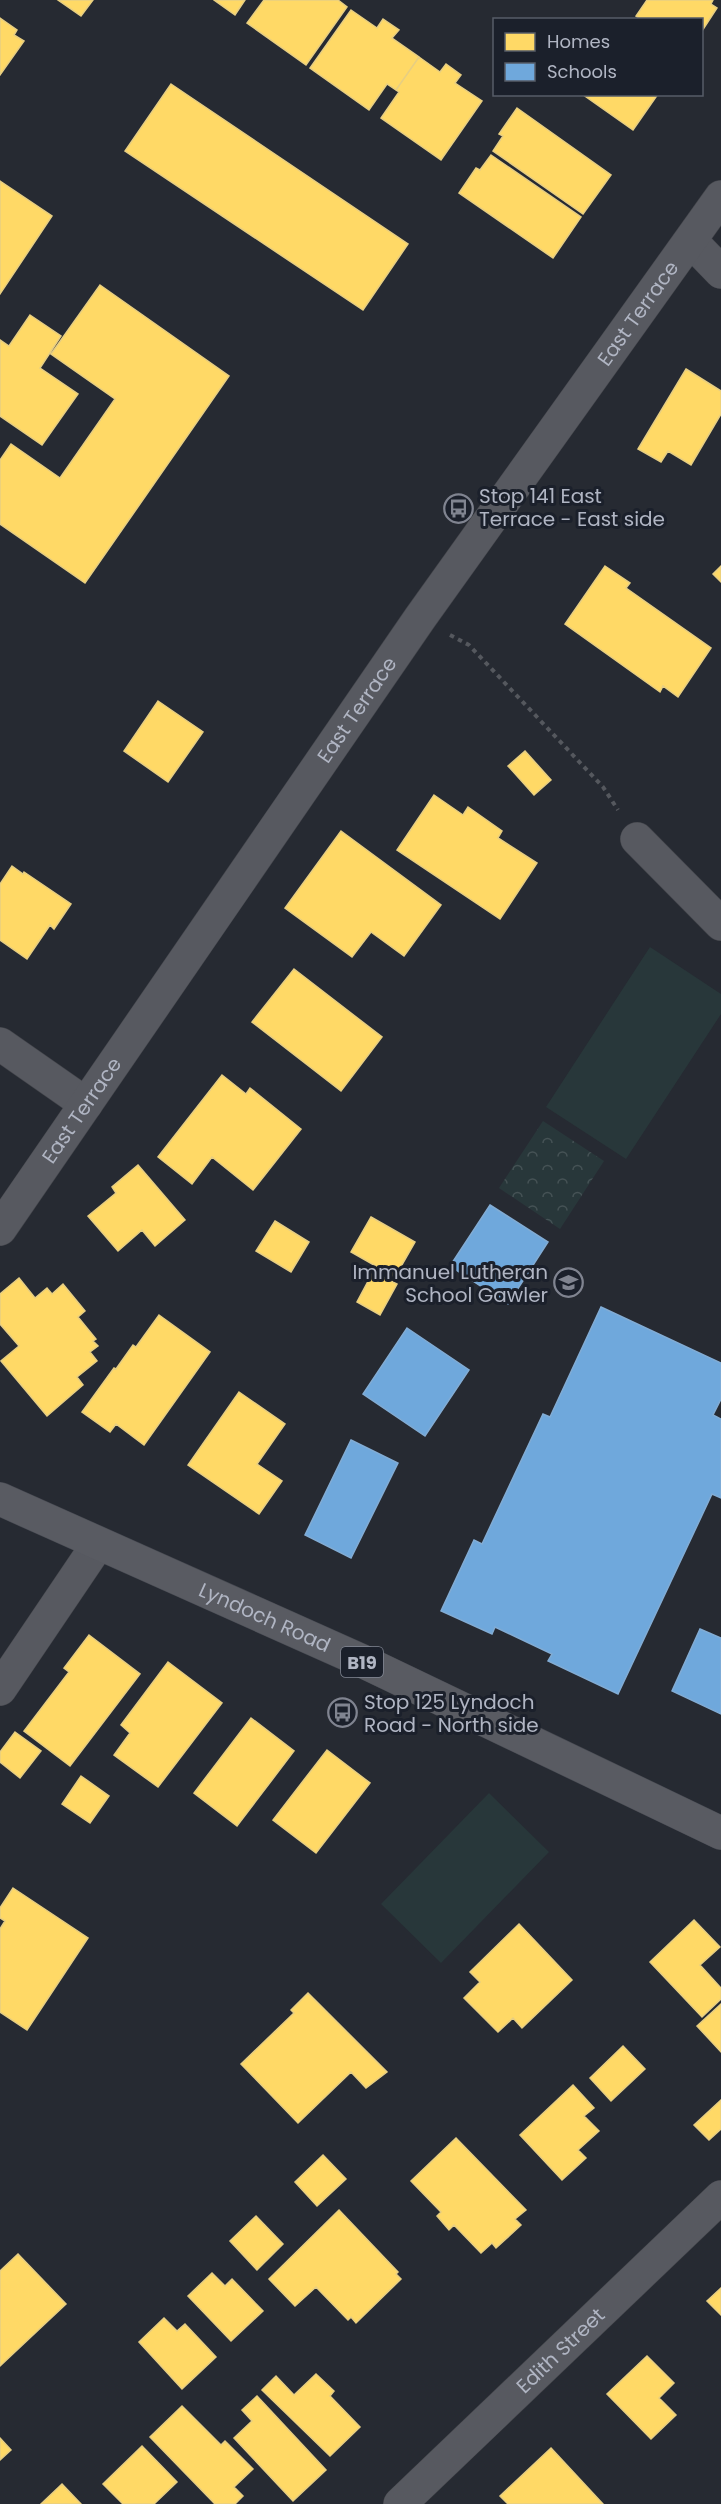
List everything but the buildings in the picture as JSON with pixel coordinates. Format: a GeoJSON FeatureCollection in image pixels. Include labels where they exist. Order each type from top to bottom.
{"type":"FeatureCollection","features":[{"type":"Feature","properties":{"kind":"main road","name":"Lyndoch Road"},"geometry":{"type":"LineString","coordinates":[[0,1499],[360,1660],[721,1833]]}},
{"type":"Feature","properties":{"kind":"street","name":"East Terrace"},"geometry":{"type":"LineString","coordinates":[[0,1229],[420,618],[721,197]]}},
{"type":"Feature","properties":{"kind":"street"},"geometry":{"type":"LineString","coordinates":[[691,241],[721,272]]}},
{"type":"Feature","properties":{"kind":"street"},"geometry":{"type":"LineString","coordinates":[[637,839],[721,924]]}},
{"type":"Feature","properties":{"kind":"street"},"geometry":{"type":"LineString","coordinates":[[0,1044],[86,1104]]}},
{"type":"Feature","properties":{"kind":"street"},"geometry":{"type":"LineString","coordinates":[[0,1689],[98,1544]]}},
{"type":"Feature","properties":{"kind":"street","name":"Edith Street"},"geometry":{"type":"LineString","coordinates":[[400,2504],[721,2197]]}},
{"type":"Feature","properties":{"kind":"path"},"geometry":{"type":"LineString","coordinates":[[420,618],[469,645],[603,787],[637,839]]}},
{"type":"Feature","properties":{"kind":"green space"},"geometry":{"type":"Polygon","coordinates":[[[650,947],[721,994],[721,1014],[626,1159],[546,1107],[650,947]]]}},
{"type":"Feature","properties":{"kind":"green space"},"geometry":{"type":"Polygon","coordinates":[[[543,1121],[604,1161],[560,1229],[499,1188],[543,1121]]]}},
{"type":"Feature","properties":{"kind":"green space"},"geometry":{"type":"Polygon","coordinates":[[[489,1793],[549,1852],[441,1963],[381,1904],[489,1793]]]}},
{"type":"Feature","properties":{"kind":"place","name":"Stop 141 East Terrace - East side"},"geometry":{"type":"Point","coordinates":[458,508]}},
{"type":"Feature","properties":{"kind":"place","name":"Immanuel Lutheran School Gawler"},"geometry":{"type":"Point","coordinates":[569,1283]}},
{"type":"Feature","properties":{"kind":"place","name":"Stop 125 Lyndoch Road - North side"},"geometry":{"type":"Point","coordinates":[343,1713]}}]}
